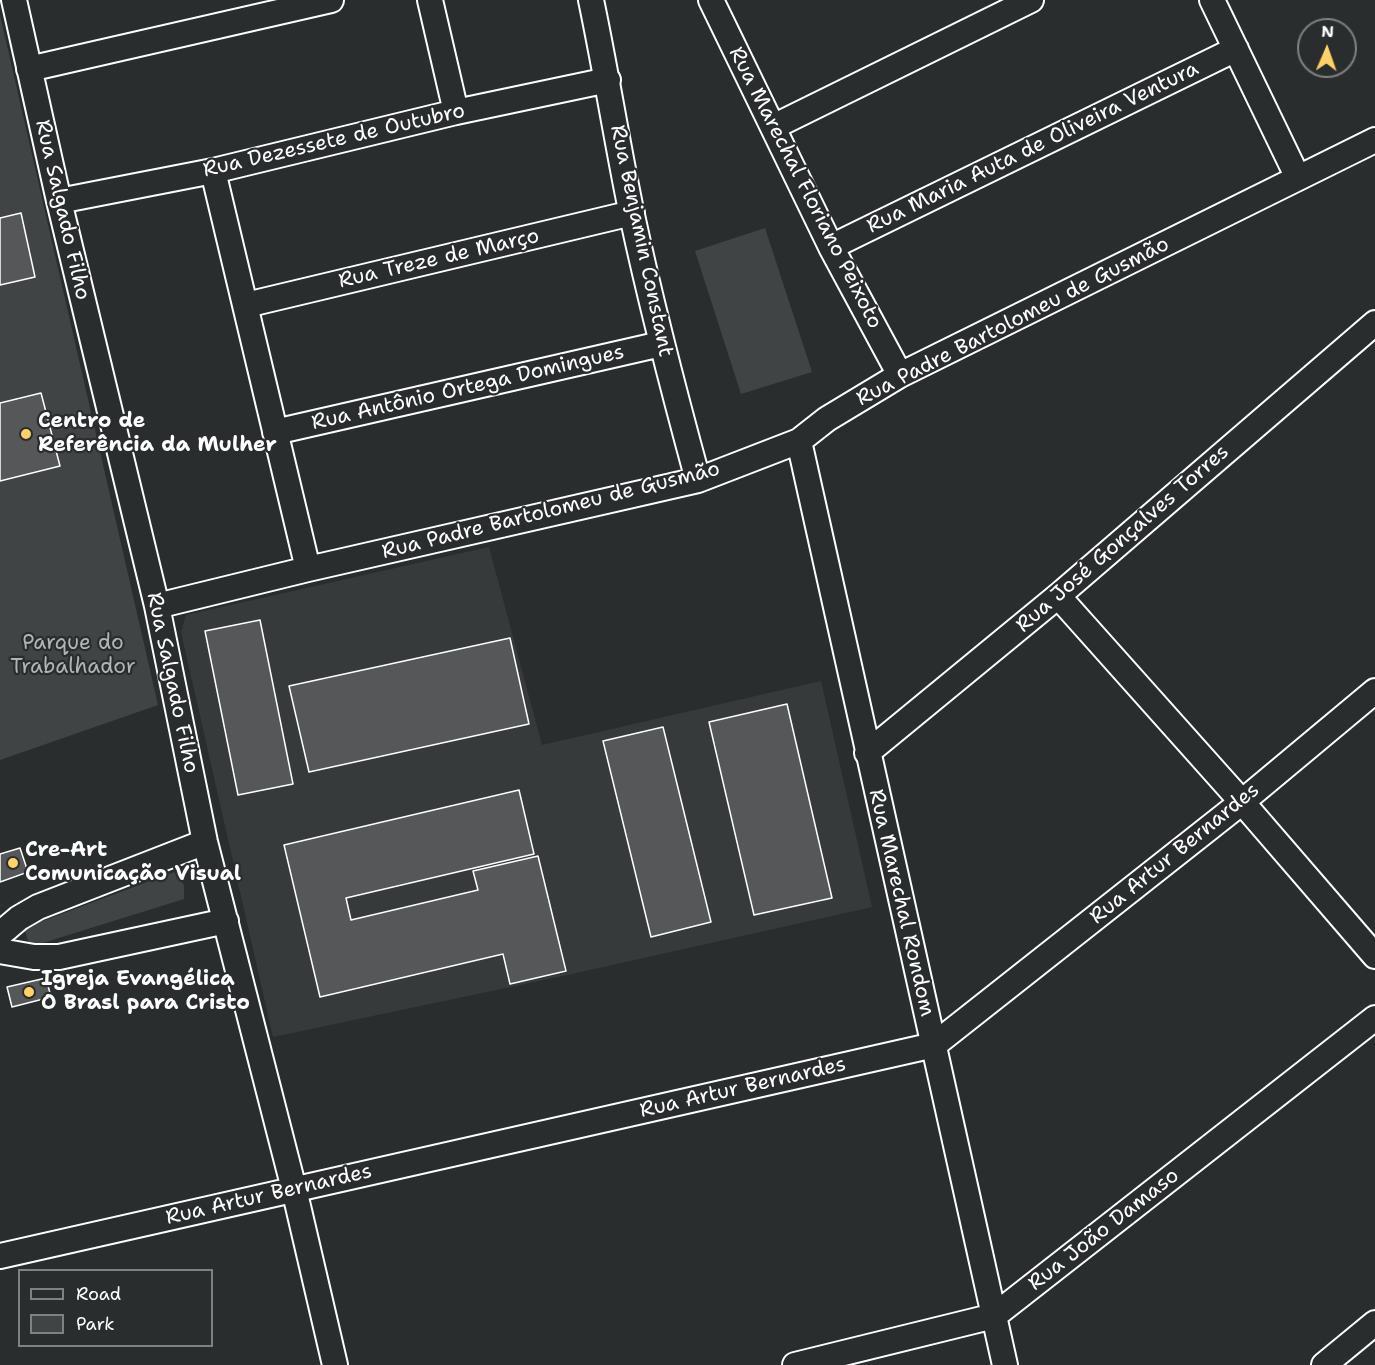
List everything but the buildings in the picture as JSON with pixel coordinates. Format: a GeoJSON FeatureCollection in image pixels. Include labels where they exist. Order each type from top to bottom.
{"type":"FeatureCollection","features":[{"type":"Feature","properties":{"kind":"street","name":"Rua Salgado Filho"},"geometry":{"type":"LineString","coordinates":[[14,0],[59,201],[157,606],[206,842],[294,1189],[335,1365]]}},
{"type":"Feature","properties":{"kind":"street"},"geometry":{"type":"LineString","coordinates":[[29,69],[331,0]]}},
{"type":"Feature","properties":{"kind":"street"},"geometry":{"type":"LineString","coordinates":[[430,0],[456,112]]}},
{"type":"Feature","properties":{"kind":"street","name":"Rua Benjamin Constant"},"geometry":{"type":"LineString","coordinates":[[591,0],[632,213],[662,344],[698,480]]}},
{"type":"Feature","properties":{"kind":"street"},"geometry":{"type":"LineString","coordinates":[[773,127],[1031,0]]}},
{"type":"Feature","properties":{"kind":"street"},"geometry":{"type":"LineString","coordinates":[[1212,0],[1298,178]]}},
{"type":"Feature","properties":{"kind":"street","name":"Rua Marechal Floriano Peixoto"},"geometry":{"type":"LineString","coordinates":[[713,1],[831,247],[900,375]]}},
{"type":"Feature","properties":{"kind":"street","name":"Rua Maria Auta de Oliveira Ventura"},"geometry":{"type":"LineString","coordinates":[[831,247],[1236,49]]}},
{"type":"Feature","properties":{"kind":"street","name":"Rua Dezessete de Outubro"},"geometry":{"type":"LineString","coordinates":[[59,201],[213,171],[456,112],[608,80]]}},
{"type":"Feature","properties":{"kind":"street","name":"Rua Padre Bartolomeu de Gusmão"},"geometry":{"type":"LineString","coordinates":[[157,606],[698,480],[799,441],[827,419],[900,375],[1375,140]]}},
{"type":"Feature","properties":{"kind":"street"},"geometry":{"type":"LineString","coordinates":[[213,171],[308,569]]}},
{"type":"Feature","properties":{"kind":"street","name":"Rua Treze de Março"},"geometry":{"type":"LineString","coordinates":[[246,305],[632,213]]}},
{"type":"Feature","properties":{"kind":"street","name":"Rua José Gonçalves Torres"},"geometry":{"type":"LineString","coordinates":[[867,753],[1058,597],[1375,322]]}},
{"type":"Feature","properties":{"kind":"street","name":"Rua Antônio Ortega Domingues"},"geometry":{"type":"LineString","coordinates":[[275,432],[662,344]]}},
{"type":"Feature","properties":{"kind":"street","name":"Rua Marechal Rondom"},"geometry":{"type":"LineString","coordinates":[[799,441],[1005,1365]]}},
{"type":"Feature","properties":{"kind":"street"},"geometry":{"type":"LineString","coordinates":[[1058,597],[1242,802],[1375,956]]}},
{"type":"Feature","properties":{"kind":"street","name":"Rua Artur Bernardes"},"geometry":{"type":"LineString","coordinates":[[0,1256],[934,1045],[1242,802],[1375,691]]}},
{"type":"Feature","properties":{"kind":"street"},"geometry":{"type":"LineString","coordinates":[[0,934],[38,907],[206,842]]}},
{"type":"Feature","properties":{"kind":"street"},"geometry":{"type":"LineString","coordinates":[[0,951],[34,957],[59,957],[226,921]]}},
{"type":"Feature","properties":{"kind":"street","name":"Rua João Damaso"},"geometry":{"type":"LineString","coordinates":[[795,1365],[994,1316],[1375,1018]]}},
{"type":"Feature","properties":{"kind":"street"},"geometry":{"type":"LineString","coordinates":[[1324,1365],[1375,1323]]}},
{"type":"Feature","properties":{"kind":"shaded area"},"geometry":{"type":"Polygon","coordinates":[[[489,547],[542,745],[821,681],[872,907],[572,974],[273,1037],[181,632],[186,615],[489,547]]]}},
{"type":"Feature","properties":{"kind":"green space","name":"Parque do Trabalhador"},"geometry":{"type":"Polygon","coordinates":[[[0,15],[158,705],[0,760],[0,15]]]}},
{"type":"Feature","properties":{"kind":"green space"},"geometry":{"type":"Polygon","coordinates":[[[765,228],[812,372],[741,394],[695,251],[765,228]]]}},
{"type":"Feature","properties":{"kind":"green space"},"geometry":{"type":"Polygon","coordinates":[[[174,872],[184,885],[184,899],[30,947],[24,928],[174,872]]]}},
{"type":"Feature","properties":{"kind":"place","name":"Centro de Referência da Mulher"},"geometry":{"type":"Point","coordinates":[26,434]}},
{"type":"Feature","properties":{"kind":"place","name":"Cre-Art Comunicação Visual"},"geometry":{"type":"Point","coordinates":[13,863]}},
{"type":"Feature","properties":{"kind":"place","name":"Igreja Evangélica O Brasl para Cristo"},"geometry":{"type":"Point","coordinates":[29,992]}}]}
